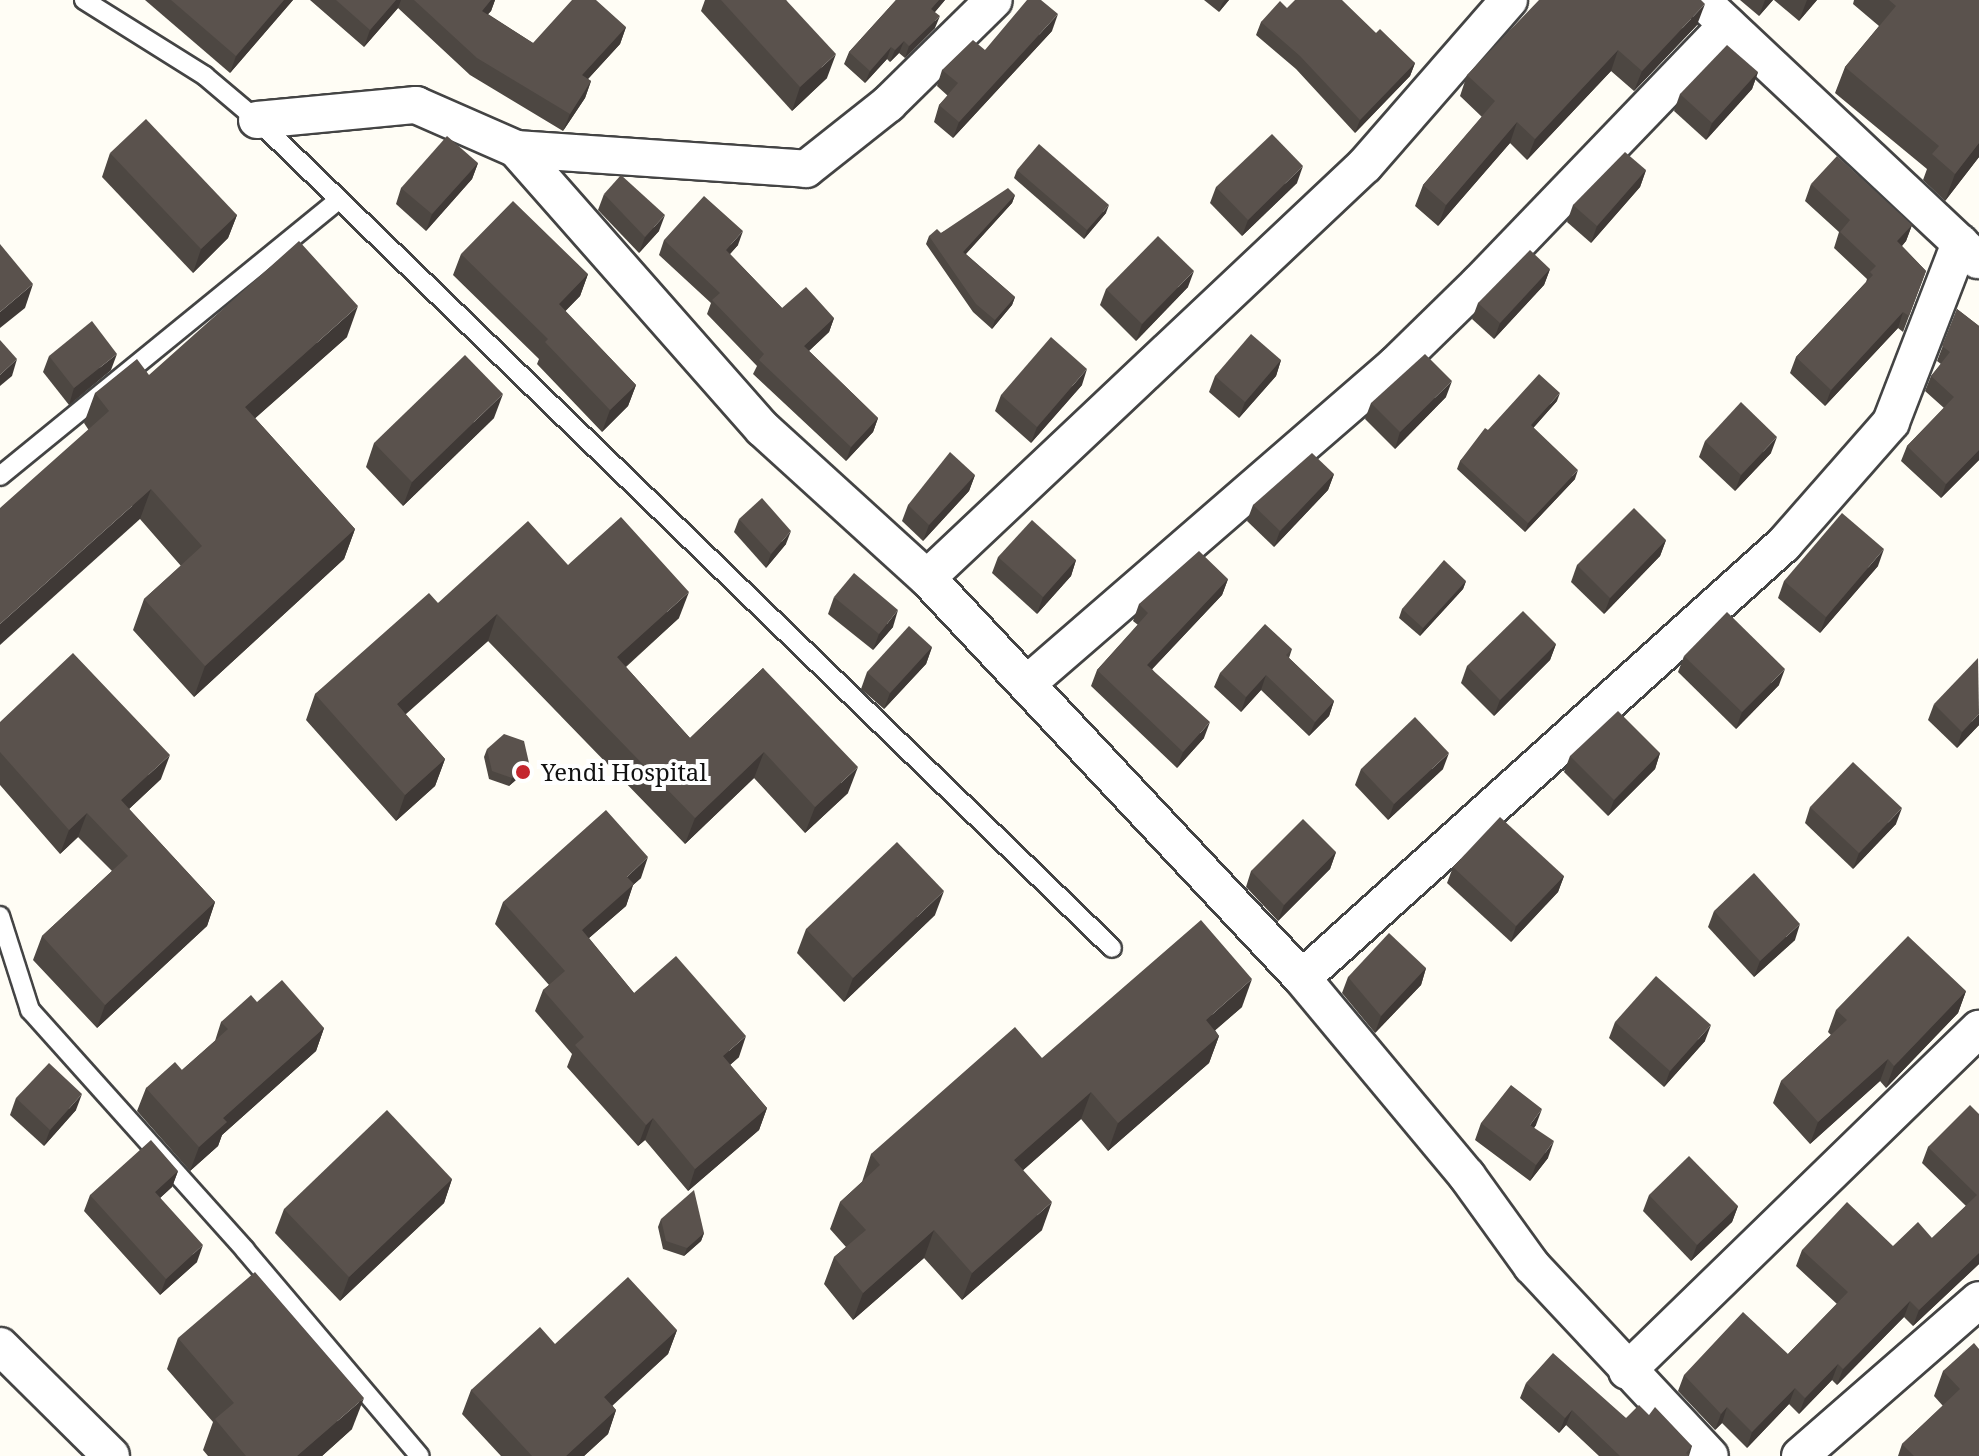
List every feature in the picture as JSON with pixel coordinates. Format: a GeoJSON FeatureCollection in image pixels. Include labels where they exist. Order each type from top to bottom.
{"type":"FeatureCollection","features":[{"type":"Feature","properties":{"kind":"street"},"geometry":{"type":"LineString","coordinates":[[257,120],[416,105],[516,149],[806,169],[888,104],[994,0]]}},
{"type":"Feature","properties":{"kind":"street"},"geometry":{"type":"LineString","coordinates":[[927,578],[1365,165],[1509,0]]}},
{"type":"Feature","properties":{"kind":"street"},"geometry":{"type":"LineString","coordinates":[[1302,978],[1784,544],[1891,422],[1970,252],[1701,0]]}},
{"type":"Feature","properties":{"kind":"street"},"geometry":{"type":"LineString","coordinates":[[1028,683],[1396,364],[1479,283],[1727,25]]}},
{"type":"Feature","properties":{"kind":"street"},"geometry":{"type":"LineString","coordinates":[[516,149],[763,429],[927,578],[1302,978],[1467,1176],[1532,1266],[1627,1371],[1710,1456]]}},
{"type":"Feature","properties":{"kind":"street"},"geometry":{"type":"LineString","coordinates":[[1627,1371],[1979,1029]]}},
{"type":"Feature","properties":{"kind":"street"},"geometry":{"type":"LineString","coordinates":[[1800,1456],[1979,1300]]}},
{"type":"Feature","properties":{"kind":"street"},"geometry":{"type":"LineString","coordinates":[[0,1346],[111,1456]]}},
{"type":"Feature","properties":{"kind":"lane"},"geometry":{"type":"LineString","coordinates":[[84,0],[205,76],[257,120],[1112,948]]}},
{"type":"Feature","properties":{"kind":"lane"},"geometry":{"type":"LineString","coordinates":[[0,476],[339,200]]}},
{"type":"Feature","properties":{"kind":"lane"},"geometry":{"type":"LineString","coordinates":[[0,916],[30,1010],[245,1250],[420,1456]]}},
{"type":"Feature","properties":{"kind":"building"},"geometry":{"type":"Polygon","coordinates":[[[171,0],[284,0],[236,56],[171,0]]]}},
{"type":"Feature","properties":{"kind":"building"},"geometry":{"type":"Polygon","coordinates":[[[336,0],[396,0],[370,30],[336,0]]]}},
{"type":"Feature","properties":{"kind":"building"},"geometry":{"type":"Polygon","coordinates":[[[414,0],[491,0],[482,11],[533,43],[572,0],[596,0],[626,27],[582,75],[591,81],[570,114],[477,58],[414,0]]]}},
{"type":"Feature","properties":{"kind":"building"},"geometry":{"type":"Polygon","coordinates":[[[721,0],[786,0],[836,54],[800,87],[721,0]]]}},
{"type":"Feature","properties":{"kind":"building"},"geometry":{"type":"Polygon","coordinates":[[[896,0],[939,0],[931,9],[940,16],[909,46],[904,41],[895,50],[891,47],[870,71],[849,52],[896,0]]]}},
{"type":"Feature","properties":{"kind":"building"},"geometry":{"type":"Polygon","coordinates":[[[1027,0],[1041,0],[1058,14],[959,122],[939,105],[958,83],[942,70],[973,40],[985,50],[1027,0]]]}},
{"type":"Feature","properties":{"kind":"building"},"geometry":{"type":"Polygon","coordinates":[[[1295,0],[1342,0],[1376,33],[1380,29],[1415,63],[1360,120],[1300,56],[1261,22],[1280,1],[1287,8],[1295,0]]]}},
{"type":"Feature","properties":{"kind":"building"},"geometry":{"type":"Polygon","coordinates":[[[1539,0],[1701,0],[1705,4],[1642,71],[1618,50],[1535,139],[1517,122],[1446,205],[1423,185],[1495,101],[1467,75],[1539,0]]]}},
{"type":"Feature","properties":{"kind":"building"},"geometry":{"type":"Polygon","coordinates":[[[1889,0],[1979,0],[1979,143],[1955,174],[1932,154],[1939,146],[1845,67],[1896,6],[1889,0]]]}},
{"type":"Feature","properties":{"kind":"building"},"geometry":{"type":"Polygon","coordinates":[[[1727,45],[1758,72],[1712,123],[1680,94],[1727,45]]]}},
{"type":"Feature","properties":{"kind":"building"},"geometry":{"type":"Polygon","coordinates":[[[146,119],[237,215],[201,249],[110,153],[146,119]]]}},
{"type":"Feature","properties":{"kind":"building"},"geometry":{"type":"Polygon","coordinates":[[[1272,134],[1303,166],[1248,220],[1216,187],[1272,134]]]}},
{"type":"Feature","properties":{"kind":"building"},"geometry":{"type":"Polygon","coordinates":[[[447,136],[478,163],[432,214],[401,188],[447,136]]]}},
{"type":"Feature","properties":{"kind":"building"},"geometry":{"type":"Polygon","coordinates":[[[1039,144],[1109,205],[1087,230],[1017,170],[1039,144]]]}},
{"type":"Feature","properties":{"kind":"building"},"geometry":{"type":"Polygon","coordinates":[[[1625,152],[1646,170],[1597,226],[1573,205],[1625,152]]]}},
{"type":"Feature","properties":{"kind":"building"},"geometry":{"type":"Polygon","coordinates":[[[1837,156],[1912,225],[1897,241],[1926,271],[1909,316],[1903,312],[1831,390],[1796,357],[1873,275],[1870,272],[1876,266],[1840,232],[1850,220],[1811,184],[1837,156]]]}},
{"type":"Feature","properties":{"kind":"building"},"geometry":{"type":"Polygon","coordinates":[[[621,175],[665,215],[645,237],[604,194],[621,175]]]}},
{"type":"Feature","properties":{"kind":"building"},"geometry":{"type":"Polygon","coordinates":[[[1008,188],[1015,195],[963,252],[1015,297],[995,320],[976,304],[929,236],[937,229],[941,233],[1008,188]]]}},
{"type":"Feature","properties":{"kind":"building"},"geometry":{"type":"Polygon","coordinates":[[[704,196],[743,231],[726,250],[782,308],[806,287],[834,318],[804,346],[878,418],[851,447],[759,360],[764,354],[712,300],[720,293],[664,240],[704,196]]]}},
{"type":"Feature","properties":{"kind":"building"},"geometry":{"type":"Polygon","coordinates":[[[513,201],[588,274],[559,304],[636,385],[610,410],[545,342],[548,339],[461,254],[513,201]]]}},
{"type":"Feature","properties":{"kind":"building"},"geometry":{"type":"Polygon","coordinates":[[[1158,236],[1194,271],[1142,324],[1106,289],[1158,236]]]}},
{"type":"Feature","properties":{"kind":"building"},"geometry":{"type":"Polygon","coordinates":[[[299,241],[358,306],[245,407],[355,529],[205,666],[144,599],[202,546],[151,489],[0,624],[0,508],[109,411],[95,393],[137,359],[149,375],[299,241]]]}},
{"type":"Feature","properties":{"kind":"building"},"geometry":{"type":"Polygon","coordinates":[[[0,244],[33,284],[0,312],[0,244]]]}},
{"type":"Feature","properties":{"kind":"building"},"geometry":{"type":"Polygon","coordinates":[[[1530,250],[1550,269],[1500,323],[1478,303],[1530,250]]]}},
{"type":"Feature","properties":{"kind":"building"},"geometry":{"type":"Polygon","coordinates":[[[1957,309],[1979,326],[1979,450],[1946,484],[1907,446],[1954,397],[1931,376],[1950,352],[1942,346],[1957,309]]]}},
{"type":"Feature","properties":{"kind":"building"},"geometry":{"type":"Polygon","coordinates":[[[92,321],[117,354],[74,388],[49,356],[92,321]]]}},
{"type":"Feature","properties":{"kind":"building"},"geometry":{"type":"Polygon","coordinates":[[[1251,334],[1281,360],[1245,402],[1215,376],[1251,334]]]}},
{"type":"Feature","properties":{"kind":"building"},"geometry":{"type":"Polygon","coordinates":[[[1051,337],[1087,369],[1037,427],[1001,395],[1051,337]]]}},
{"type":"Feature","properties":{"kind":"building"},"geometry":{"type":"Polygon","coordinates":[[[0,340],[17,359],[0,375],[0,340]]]}},
{"type":"Feature","properties":{"kind":"building"},"geometry":{"type":"Polygon","coordinates":[[[1425,354],[1452,381],[1400,432],[1371,403],[1425,354]]]}},
{"type":"Feature","properties":{"kind":"building"},"geometry":{"type":"Polygon","coordinates":[[[465,355],[503,394],[412,482],[374,443],[465,355]]]}},
{"type":"Feature","properties":{"kind":"building"},"geometry":{"type":"Polygon","coordinates":[[[1539,374],[1560,393],[1531,425],[1578,470],[1528,523],[1460,461],[1485,428],[1488,430],[1539,374]]]}},
{"type":"Feature","properties":{"kind":"building"},"geometry":{"type":"Polygon","coordinates":[[[1741,402],[1777,437],[1741,475],[1705,441],[1741,402]]]}},
{"type":"Feature","properties":{"kind":"building"},"geometry":{"type":"Polygon","coordinates":[[[950,452],[975,475],[929,525],[908,505],[950,452]]]}},
{"type":"Feature","properties":{"kind":"building"},"geometry":{"type":"Polygon","coordinates":[[[1312,453],[1334,474],[1280,531],[1253,505],[1312,453]]]}},
{"type":"Feature","properties":{"kind":"building"},"geometry":{"type":"Polygon","coordinates":[[[762,498],[791,531],[771,554],[739,519],[762,498]]]}},
{"type":"Feature","properties":{"kind":"building"},"geometry":{"type":"Polygon","coordinates":[[[1634,508],[1666,540],[1610,598],[1577,565],[1634,508]]]}},
{"type":"Feature","properties":{"kind":"building"},"geometry":{"type":"Polygon","coordinates":[[[1842,513],[1884,549],[1826,617],[1784,581],[1842,513]]]}},
{"type":"Feature","properties":{"kind":"building"},"geometry":{"type":"Polygon","coordinates":[[[621,517],[689,592],[617,657],[690,738],[763,668],[858,767],[815,807],[764,752],[695,818],[497,614],[397,704],[445,759],[405,795],[315,694],[429,593],[438,603],[528,521],[568,565],[621,517]]]}},
{"type":"Feature","properties":{"kind":"building"},"geometry":{"type":"Polygon","coordinates":[[[1032,520],[1076,560],[1043,597],[998,557],[1032,520]]]}},
{"type":"Feature","properties":{"kind":"building"},"geometry":{"type":"Polygon","coordinates":[[[1199,551],[1228,579],[1147,665],[1210,722],[1183,752],[1097,670],[1148,613],[1139,604],[1199,551]]]}},
{"type":"Feature","properties":{"kind":"building"},"geometry":{"type":"Polygon","coordinates":[[[1444,560],[1466,581],[1423,628],[1402,609],[1444,560]]]}},
{"type":"Feature","properties":{"kind":"building"},"geometry":{"type":"Polygon","coordinates":[[[854,573],[898,610],[879,634],[834,597],[854,573]]]}},
{"type":"Feature","properties":{"kind":"building"},"geometry":{"type":"Polygon","coordinates":[[[1523,611],[1556,644],[1500,700],[1467,666],[1523,611]]]}},
{"type":"Feature","properties":{"kind":"building"},"geometry":{"type":"Polygon","coordinates":[[[1727,612],[1785,669],[1742,712],[1684,656],[1727,612]]]}},
{"type":"Feature","properties":{"kind":"building"},"geometry":{"type":"Polygon","coordinates":[[[1265,624],[1292,649],[1286,655],[1334,701],[1315,722],[1266,675],[1246,697],[1220,673],[1265,624]]]}},
{"type":"Feature","properties":{"kind":"building"},"geometry":{"type":"Polygon","coordinates":[[[909,626],[932,647],[890,693],[867,672],[909,626]]]}},
{"type":"Feature","properties":{"kind":"building"},"geometry":{"type":"Polygon","coordinates":[[[73,653],[170,755],[121,800],[215,902],[105,1005],[42,936],[128,856],[87,813],[69,830],[0,752],[0,722],[73,653]]]}},
{"type":"Feature","properties":{"kind":"building"},"geometry":{"type":"Polygon","coordinates":[[[1978,658],[1979,714],[1962,732],[1934,704],[1978,658]]]}},
{"type":"Feature","properties":{"kind":"building"},"geometry":{"type":"Polygon","coordinates":[[[1618,711],[1660,753],[1614,800],[1570,756],[1618,711]]]}},
{"type":"Feature","properties":{"kind":"building"},"geometry":{"type":"Polygon","coordinates":[[[1415,717],[1449,753],[1394,804],[1361,769],[1415,717]]]}},
{"type":"Feature","properties":{"kind":"building"},"geometry":{"type":"Polygon","coordinates":[[[504,734],[524,741],[529,763],[512,778],[492,771],[487,749],[504,734]]]}},
{"type":"Feature","properties":{"kind":"building"},"geometry":{"type":"Polygon","coordinates":[[[1853,762],[1902,808],[1859,853],[1810,807],[1853,762]]]}},
{"type":"Feature","properties":{"kind":"building"},"geometry":{"type":"Polygon","coordinates":[[[606,810],[648,857],[627,877],[634,884],[582,930],[634,993],[676,956],[746,1036],[723,1056],[767,1108],[695,1169],[653,1118],[646,1125],[575,1045],[584,1037],[543,990],[565,971],[503,902],[606,810]]]}},
{"type":"Feature","properties":{"kind":"building"},"geometry":{"type":"Polygon","coordinates":[[[1500,817],[1564,876],[1516,926],[1453,867],[1500,817]]]}},
{"type":"Feature","properties":{"kind":"building"},"geometry":{"type":"Polygon","coordinates":[[[1303,819],[1336,852],[1284,905],[1251,871],[1303,819]]]}},
{"type":"Feature","properties":{"kind":"building"},"geometry":{"type":"Polygon","coordinates":[[[897,842],[944,891],[853,978],[806,929],[897,842]]]}},
{"type":"Feature","properties":{"kind":"building"},"geometry":{"type":"Polygon","coordinates":[[[1754,873],[1800,924],[1760,961],[1714,911],[1754,873]]]}},
{"type":"Feature","properties":{"kind":"building"},"geometry":{"type":"Polygon","coordinates":[[[1201,920],[1252,979],[1206,1020],[1219,1036],[1118,1123],[1091,1092],[1014,1160],[1052,1202],[972,1273],[934,1230],[863,1293],[834,1257],[866,1230],[840,1202],[880,1165],[871,1154],[1015,1027],[1042,1058],[1201,920]]]}},
{"type":"Feature","properties":{"kind":"building"},"geometry":{"type":"Polygon","coordinates":[[[1389,933],[1426,968],[1381,1016],[1348,977],[1389,933]]]}},
{"type":"Feature","properties":{"kind":"building"},"geometry":{"type":"Polygon","coordinates":[[[1908,936],[1966,991],[1894,1066],[1888,1059],[1818,1122],[1781,1081],[1847,1020],[1836,1010],[1908,936]]]}},
{"type":"Feature","properties":{"kind":"building"},"geometry":{"type":"Polygon","coordinates":[[[1656,976],[1711,1025],[1670,1071],[1615,1022],[1656,976]]]}},
{"type":"Feature","properties":{"kind":"building"},"geometry":{"type":"Polygon","coordinates":[[[282,980],[324,1028],[223,1118],[227,1122],[199,1147],[146,1088],[175,1062],[182,1070],[228,1029],[221,1022],[251,995],[257,1002],[282,980]]]}},
{"type":"Feature","properties":{"kind":"building"},"geometry":{"type":"Polygon","coordinates":[[[49,1063],[82,1094],[50,1130],[16,1098],[49,1063]]]}},
{"type":"Feature","properties":{"kind":"building"},"geometry":{"type":"Polygon","coordinates":[[[1511,1085],[1542,1109],[1530,1125],[1554,1141],[1536,1165],[1481,1123],[1511,1085]]]}},
{"type":"Feature","properties":{"kind":"building"},"geometry":{"type":"Polygon","coordinates":[[[1970,1105],[1979,1114],[1979,1253],[1919,1310],[1910,1301],[1843,1369],[1838,1364],[1805,1398],[1795,1388],[1752,1432],[1727,1407],[1721,1414],[1684,1375],[1743,1312],[1788,1354],[1848,1292],[1802,1250],[1847,1202],[1893,1246],[1918,1222],[1932,1238],[1977,1195],[1928,1147],[1970,1105]]]}},
{"type":"Feature","properties":{"kind":"building"},"geometry":{"type":"Polygon","coordinates":[[[387,1110],[452,1179],[349,1277],[284,1209],[387,1110]]]}},
{"type":"Feature","properties":{"kind":"building"},"geometry":{"type":"Polygon","coordinates":[[[151,1140],[178,1171],[155,1192],[203,1245],[166,1279],[90,1195],[151,1140]]]}},
{"type":"Feature","properties":{"kind":"building"},"geometry":{"type":"Polygon","coordinates":[[[1689,1156],[1738,1206],[1697,1245],[1649,1195],[1689,1156]]]}},
{"type":"Feature","properties":{"kind":"building"},"geometry":{"type":"Polygon","coordinates":[[[694,1190],[704,1233],[687,1248],[666,1241],[661,1219],[694,1190]]]}},
{"type":"Feature","properties":{"kind":"building"},"geometry":{"type":"Polygon","coordinates":[[[255,1272],[364,1398],[297,1456],[246,1456],[215,1419],[234,1403],[178,1338],[255,1272]]]}},
{"type":"Feature","properties":{"kind":"building"},"geometry":{"type":"Polygon","coordinates":[[[628,1277],[677,1330],[604,1397],[616,1410],[566,1456],[532,1456],[471,1390],[540,1327],[555,1344],[628,1277]]]}},
{"type":"Feature","properties":{"kind":"building"},"geometry":{"type":"Polygon","coordinates":[[[1974,1343],[1979,1349],[1979,1456],[1914,1456],[1902,1444],[1960,1389],[1943,1371],[1974,1343]]]}},
{"type":"Feature","properties":{"kind":"building"},"geometry":{"type":"Polygon","coordinates":[[[1553,1353],[1626,1418],[1639,1405],[1649,1415],[1655,1407],[1692,1446],[1686,1453],[1689,1456],[1620,1456],[1572,1410],[1565,1418],[1526,1383],[1553,1353]]]}},
{"type":"Feature","properties":{"kind":"place","name":"Yendi Hospital"},"geometry":{"type":"Point","coordinates":[523,772]}}]}
